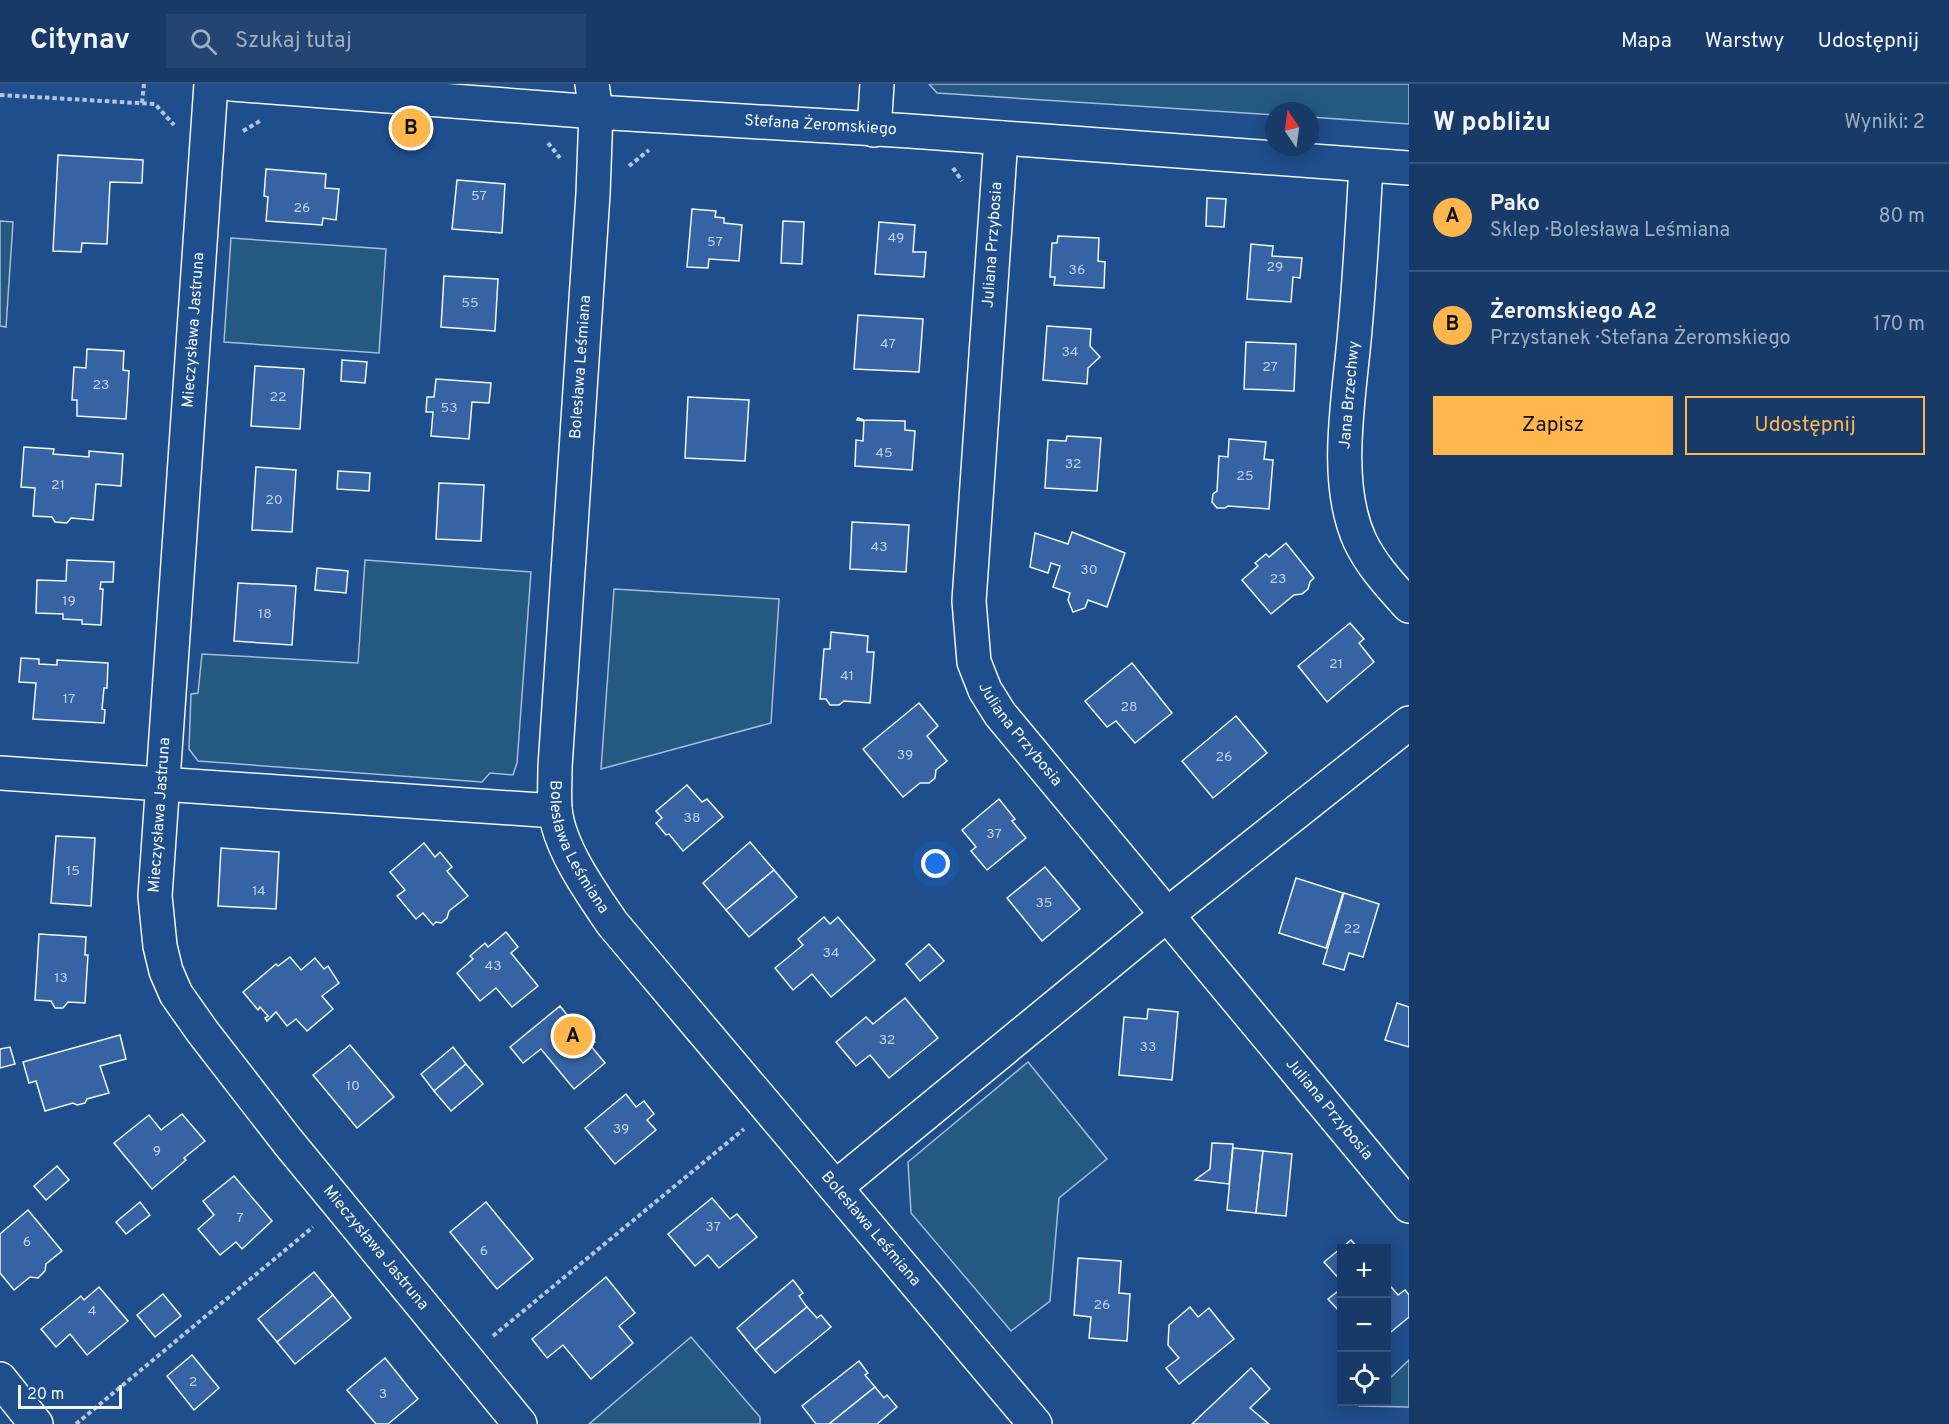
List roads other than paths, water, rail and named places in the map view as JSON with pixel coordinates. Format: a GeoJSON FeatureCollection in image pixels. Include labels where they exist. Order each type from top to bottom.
{"type":"FeatureCollection","features":[{"type":"Feature","properties":{"kind":"street","name":"Mieczysława Jastruna"},"geometry":{"type":"LineString","coordinates":[[211,84],[154,896],[159,946],[176,994],[202,1031],[288,1142],[520,1424]]}},
{"type":"Feature","properties":{"kind":"street","name":"Stefana Żeromskiego"},"geometry":{"type":"LineString","coordinates":[[232,84],[594,98],[874,130],[1409,168]]}},
{"type":"Feature","properties":{"kind":"street"},"geometry":{"type":"LineString","coordinates":[[874,130],[877,84]]}},
{"type":"Feature","properties":{"kind":"street","name":"Bolesława Leśmiana"},"geometry":{"type":"LineString","coordinates":[[594,98],[593,194],[556,749],[555,811],[567,848],[585,884],[612,923],[1035,1424]]}},
{"type":"Feature","properties":{"kind":"street","name":"Juliana Przybosia"},"geometry":{"type":"LineString","coordinates":[[1001,138],[969,601],[974,662],[985,690],[1000,714],[1409,1206]]}},
{"type":"Feature","properties":{"kind":"street","name":"Jana Brzechwy"},"geometry":{"type":"LineString","coordinates":[[1366,166],[1344,464],[1349,505],[1360,539],[1378,572],[1409,606]]}},
{"type":"Feature","properties":{"kind":"street"},"geometry":{"type":"LineString","coordinates":[[836,1187],[1168,914],[1409,723]]}},
{"type":"Feature","properties":{"kind":"street"},"geometry":{"type":"LineString","coordinates":[[0,773],[555,811]]}},
{"type":"Feature","properties":{"kind":"street"},"geometry":{"type":"LineString","coordinates":[[0,1379],[36,1424]]}},
{"type":"Feature","properties":{"kind":"place","name":"Żeromskiego A2"},"geometry":{"type":"Point","coordinates":[411,128]}},
{"type":"Feature","properties":{"kind":"place","name":"Pako"},"geometry":{"type":"Point","coordinates":[573,1036]}}]}
